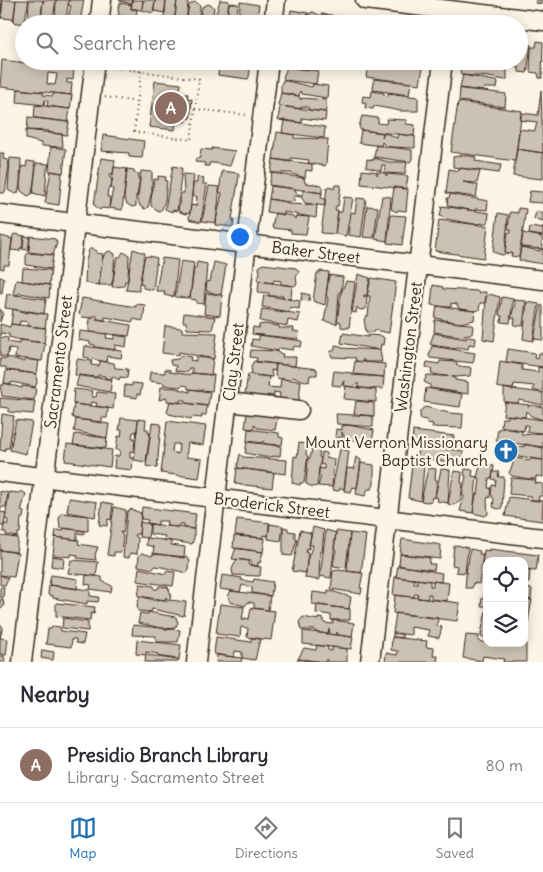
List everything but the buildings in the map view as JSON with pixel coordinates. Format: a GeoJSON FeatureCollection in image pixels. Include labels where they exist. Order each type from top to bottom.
{"type":"FeatureCollection","features":[{"type":"Feature","properties":{"kind":"street"},"geometry":{"type":"LineString","coordinates":[[100,15],[102,0]]}},
{"type":"Feature","properties":{"kind":"street"},"geometry":{"type":"LineString","coordinates":[[274,15],[276,0]]}},
{"type":"Feature","properties":{"kind":"street"},"geometry":{"type":"LineString","coordinates":[[366,0],[483,15]]}},
{"type":"Feature","properties":{"kind":"street"},"geometry":{"type":"LineString","coordinates":[[528,20],[543,22]]}},
{"type":"Feature","properties":{"kind":"street","name":"Sacramento Street"},"geometry":{"type":"LineString","coordinates":[[22,662],[94,70]]}},
{"type":"Feature","properties":{"kind":"street","name":"Clay Street"},"geometry":{"type":"LineString","coordinates":[[196,662],[268,70]]}},
{"type":"Feature","properties":{"kind":"street","name":"Washington Street"},"geometry":{"type":"LineString","coordinates":[[370,662],[441,70]]}},
{"type":"Feature","properties":{"kind":"street","name":"Baker Street"},"geometry":{"type":"LineString","coordinates":[[0,214],[543,280]]}},
{"type":"Feature","properties":{"kind":"street"},"geometry":{"type":"LineString","coordinates":[[228,402],[299,410]]}},
{"type":"Feature","properties":{"kind":"street","name":"Broderick Street"},"geometry":{"type":"LineString","coordinates":[[0,472],[543,538]]}},
{"type":"Feature","properties":{"kind":"path"},"geometry":{"type":"LineString","coordinates":[[135,70],[198,78],[192,140],[134,132],[141,71]]}},
{"type":"Feature","properties":{"kind":"path"},"geometry":{"type":"LineString","coordinates":[[90,96],[138,102]]}},
{"type":"Feature","properties":{"kind":"path"},"geometry":{"type":"LineString","coordinates":[[195,109],[262,116]]}},
{"type":"Feature","properties":{"kind":"place","name":"Presidio Branch Library"},"geometry":{"type":"Point","coordinates":[171,108]}},
{"type":"Feature","properties":{"kind":"place","name":"Mount Vernon Missionary Baptist Church"},"geometry":{"type":"Point","coordinates":[506,451]}}]}
